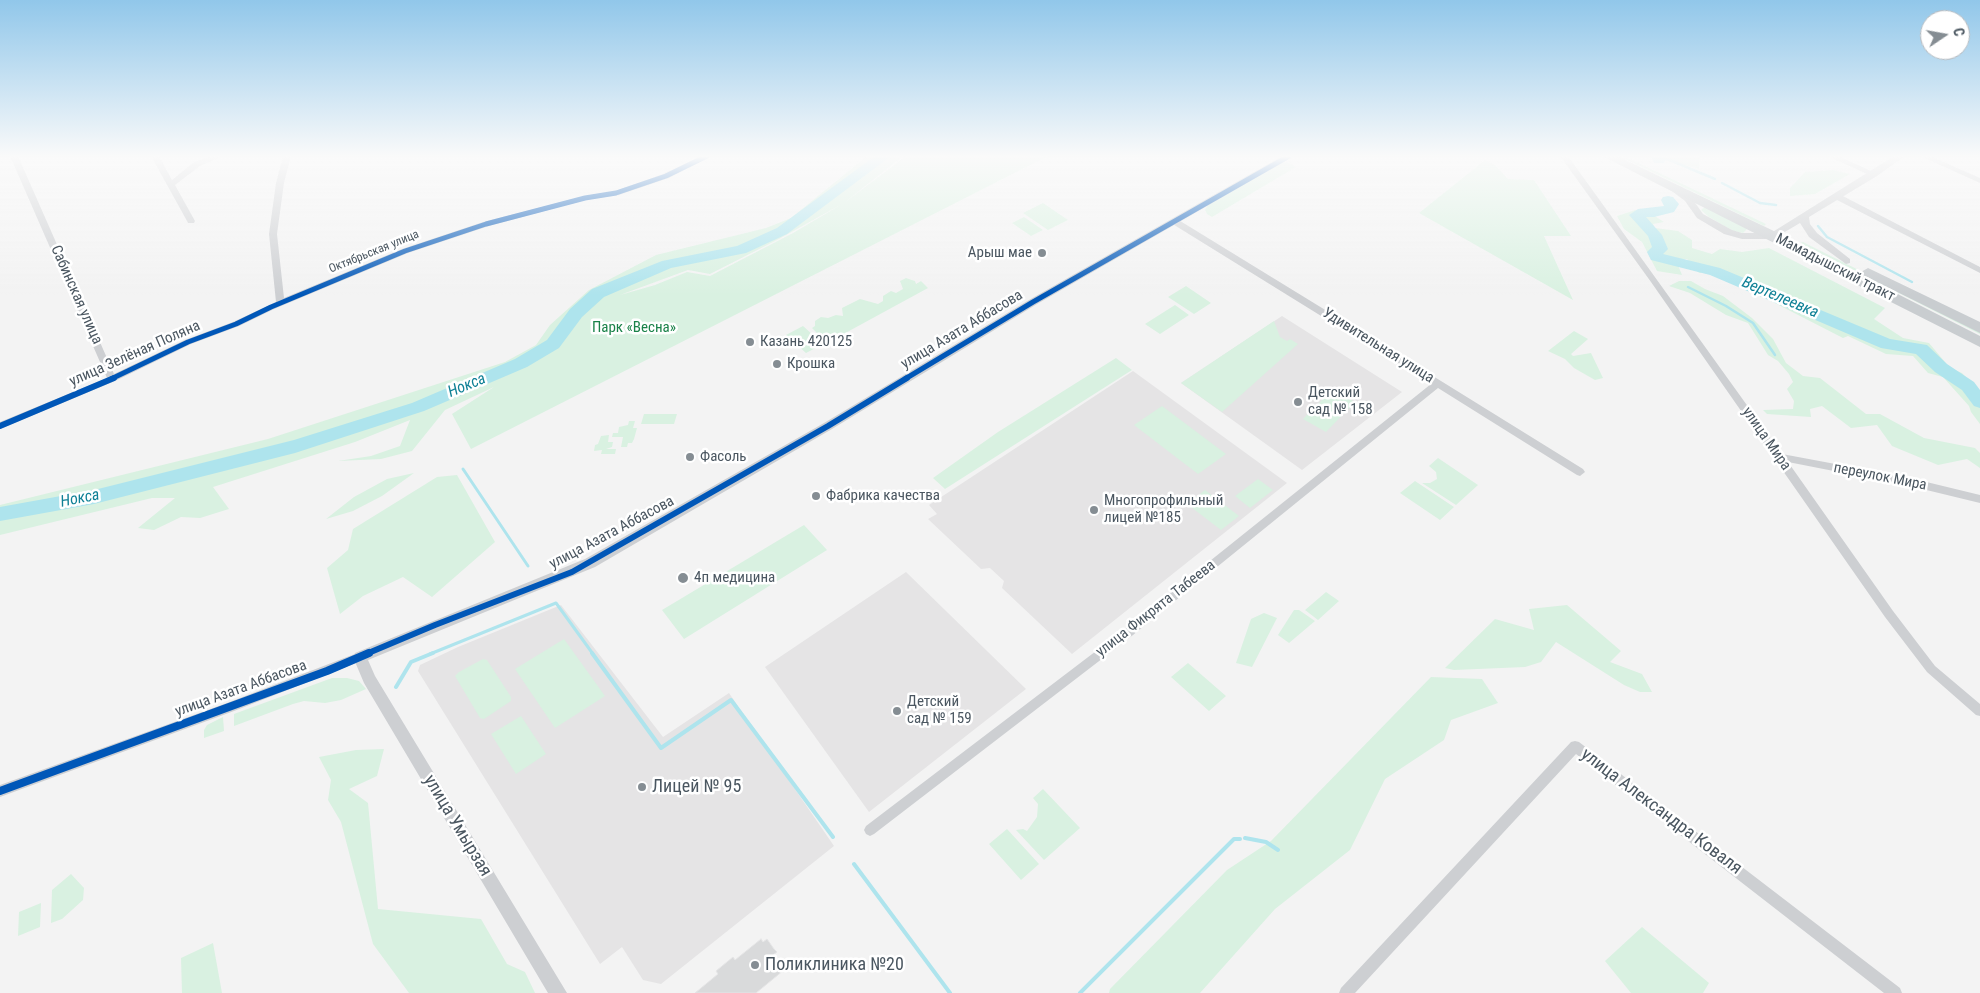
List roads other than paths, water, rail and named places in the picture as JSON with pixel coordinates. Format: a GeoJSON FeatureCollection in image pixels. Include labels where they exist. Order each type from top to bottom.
{"type":"FeatureCollection","features":[{"type":"Feature","properties":{"kind":"main road","name":"Мамадышский тракт"},"geometry":{"type":"LineString","coordinates":[[1708,202],[1846,261],[1980,328]]}},
{"type":"Feature","properties":{"kind":"main road","name":"Мамадышский тракт"},"geometry":{"type":"LineString","coordinates":[[1719,202],[1980,342]]}},
{"type":"Feature","properties":{"kind":"street","name":"Сабинская улица"},"geometry":{"type":"LineString","coordinates":[[34,202],[112,379]]}},
{"type":"Feature","properties":{"kind":"street"},"geometry":{"type":"LineString","coordinates":[[181,202],[191,221]]}},
{"type":"Feature","properties":{"kind":"street"},"geometry":{"type":"LineString","coordinates":[[277,202],[273,234],[280,303]]}},
{"type":"Feature","properties":{"kind":"street","name":"Октябрьская улица"},"geometry":{"type":"LineString","coordinates":[[280,303],[456,233],[569,202]]}},
{"type":"Feature","properties":{"kind":"street","name":"улица Азата Аббасова"},"geometry":{"type":"LineString","coordinates":[[0,791],[230,708],[557,578],[590,563],[828,426],[1033,302],[1206,202]]}},
{"type":"Feature","properties":{"kind":"street","name":"улица Мира"},"geometry":{"type":"LineString","coordinates":[[1597,202],[1889,614],[1931,669],[1980,711]]}},
{"type":"Feature","properties":{"kind":"street"},"geometry":{"type":"LineString","coordinates":[[1778,233],[1826,202]]}},
{"type":"Feature","properties":{"kind":"street"},"geometry":{"type":"LineString","coordinates":[[1848,202],[1980,270]]}},
{"type":"Feature","properties":{"kind":"street"},"geometry":{"type":"LineString","coordinates":[[1804,217],[1805,224],[1812,235],[1846,261]]}},
{"type":"Feature","properties":{"kind":"street","name":"Удивительная улица"},"geometry":{"type":"LineString","coordinates":[[1174,221],[1580,472]]}},
{"type":"Feature","properties":{"kind":"street","name":"улица Зелёная Поляна"},"geometry":{"type":"LineString","coordinates":[[0,426],[112,379],[188,342],[236,324],[280,303]]}},
{"type":"Feature","properties":{"kind":"street","name":"улица Фикрята Табеева"},"geometry":{"type":"LineString","coordinates":[[870,830],[1129,632],[1438,383]]}},
{"type":"Feature","properties":{"kind":"street","name":"переулок Мира"},"geometry":{"type":"LineString","coordinates":[[1779,457],[1910,482],[1980,499]]}},
{"type":"Feature","properties":{"kind":"street","name":"улица Умырзая"},"geometry":{"type":"LineString","coordinates":[[360,657],[369,679],[558,993]]}},
{"type":"Feature","properties":{"kind":"street","name":"улица Александра Коваля"},"geometry":{"type":"LineString","coordinates":[[1346,993],[1575,746],[1895,993]]}},
{"type":"Feature","properties":{"kind":"waterway","name":"Нокса"},"geometry":{"type":"LineString","coordinates":[[0,514],[94,497],[295,446],[418,407],[521,363],[553,344],[576,313],[598,293],[667,264],[741,250],[782,231],[821,202]]}},
{"type":"Feature","properties":{"kind":"waterway","name":"Вертелеевка"},"geometry":{"type":"LineString","coordinates":[[1670,202],[1672,204],[1669,209],[1654,213],[1643,212],[1636,215],[1655,235],[1660,249],[1655,252],[1656,257],[1715,271],[1887,344],[1921,349],[1941,368],[1968,386],[1980,402]]}},
{"type":"Feature","properties":{"kind":"waterway"},"geometry":{"type":"LineString","coordinates":[[1759,202],[1776,205]]}},
{"type":"Feature","properties":{"kind":"waterway"},"geometry":{"type":"LineString","coordinates":[[1818,226],[1827,237],[1912,282]]}},
{"type":"Feature","properties":{"kind":"waterway"},"geometry":{"type":"LineString","coordinates":[[1688,287],[1726,306],[1753,323],[1775,355]]}},
{"type":"Feature","properties":{"kind":"waterway"},"geometry":{"type":"LineString","coordinates":[[463,469],[528,566]]}},
{"type":"Feature","properties":{"kind":"waterway"},"geometry":{"type":"LineString","coordinates":[[430,654],[556,603],[593,654]]}},
{"type":"Feature","properties":{"kind":"waterway"},"geometry":{"type":"LineString","coordinates":[[396,687],[411,662],[433,653]]}},
{"type":"Feature","properties":{"kind":"waterway"},"geometry":{"type":"LineString","coordinates":[[592,653],[661,748],[731,700],[833,837]]}},
{"type":"Feature","properties":{"kind":"waterway"},"geometry":{"type":"LineString","coordinates":[[1245,838],[1266,842],[1278,850]]}},
{"type":"Feature","properties":{"kind":"waterway"},"geometry":{"type":"LineString","coordinates":[[1080,993],[1234,839],[1240,839]]}},
{"type":"Feature","properties":{"kind":"waterway"},"geometry":{"type":"LineString","coordinates":[[854,864],[950,993]]}},
{"type":"Feature","properties":{"kind":"place","name":"Арыш мае"},"geometry":{"type":"Point","coordinates":[1042,253]}},
{"type":"Feature","properties":{"kind":"place","name":"Казань 420125"},"geometry":{"type":"Point","coordinates":[750,342]}},
{"type":"Feature","properties":{"kind":"place","name":"Крошка"},"geometry":{"type":"Point","coordinates":[777,364]}},
{"type":"Feature","properties":{"kind":"place","name":"Детский сад № 158"},"geometry":{"type":"Point","coordinates":[1298,402]}},
{"type":"Feature","properties":{"kind":"place","name":"Фасоль"},"geometry":{"type":"Point","coordinates":[690,457]}},
{"type":"Feature","properties":{"kind":"place","name":"Фабрика качества"},"geometry":{"type":"Point","coordinates":[816,496]}},
{"type":"Feature","properties":{"kind":"place","name":"Многопрофильный лицей №185"},"geometry":{"type":"Point","coordinates":[1094,510]}},
{"type":"Feature","properties":{"kind":"place","name":"4п медицина"},"geometry":{"type":"Point","coordinates":[683,578]}},
{"type":"Feature","properties":{"kind":"place","name":"Детский сад № 159"},"geometry":{"type":"Point","coordinates":[897,711]}},
{"type":"Feature","properties":{"kind":"place","name":"Лицей № 95"},"geometry":{"type":"Point","coordinates":[642,787]}},
{"type":"Feature","properties":{"kind":"place","name":"Поликлиника №20"},"geometry":{"type":"Point","coordinates":[755,965]}},
{"type":"Feature","properties":{"kind":"park label","name":"Парк «Весна»"},"geometry":{"type":"Point","coordinates":[634,328]}}]}
